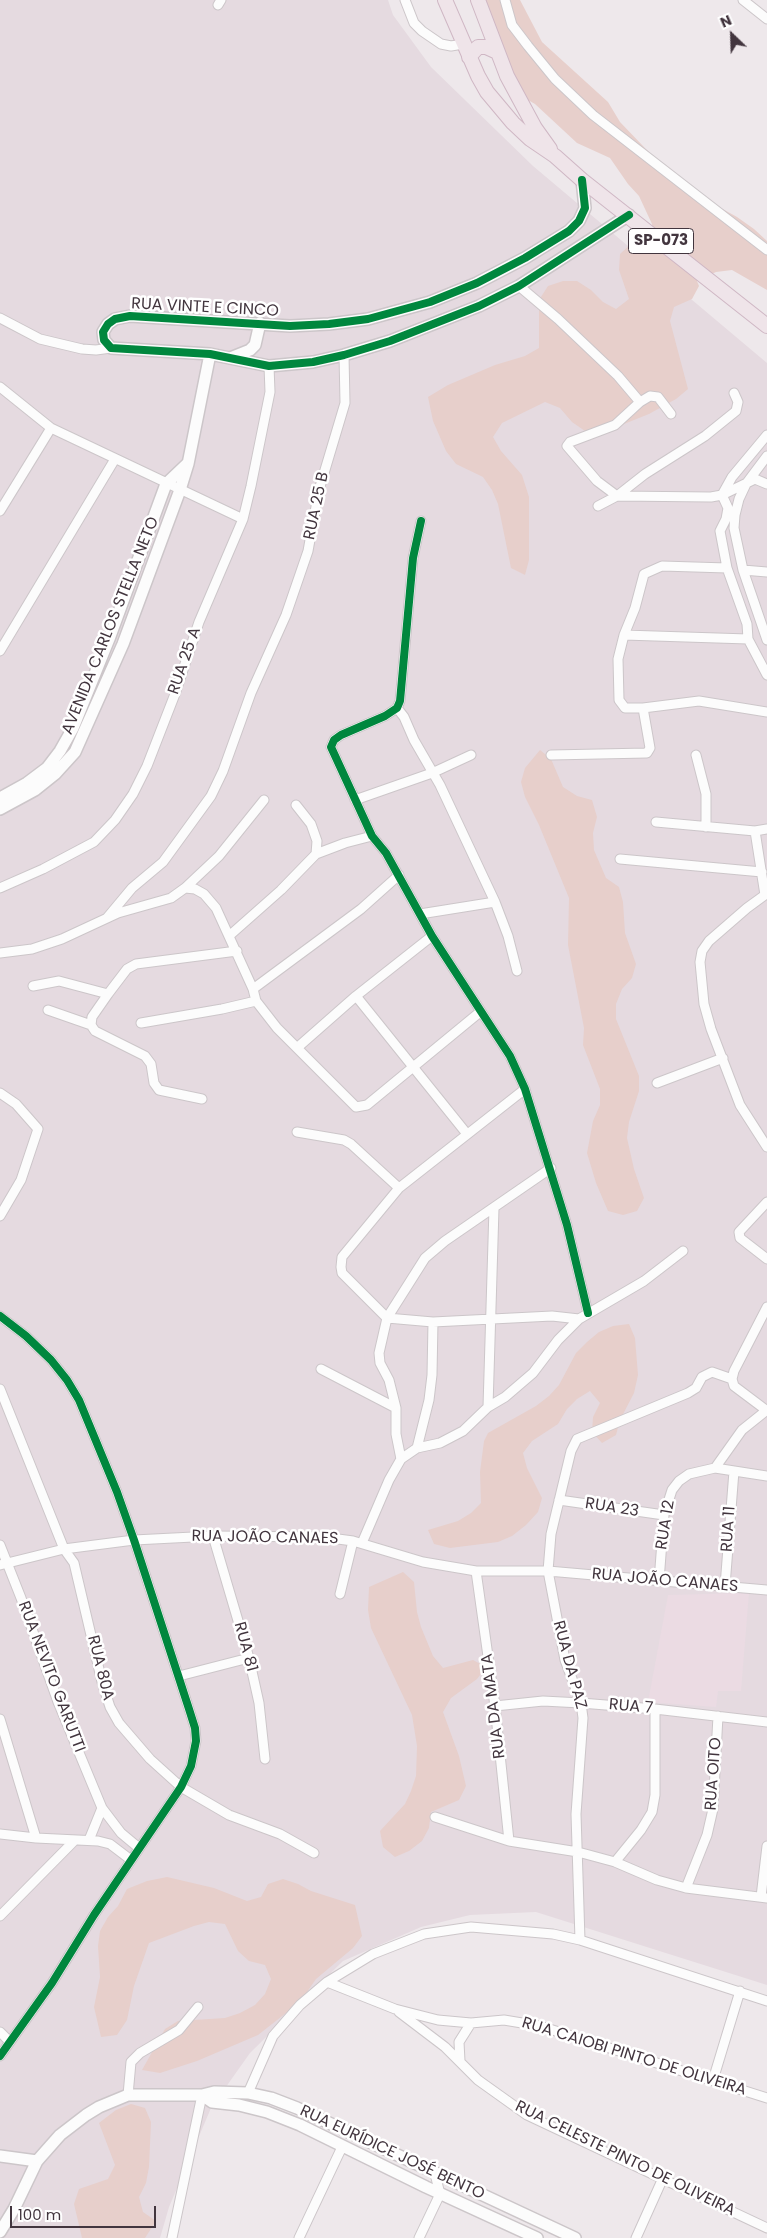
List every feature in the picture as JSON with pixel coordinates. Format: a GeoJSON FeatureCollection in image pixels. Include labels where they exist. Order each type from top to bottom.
{"type":"FeatureCollection","features":[{"type":"Feature","properties":{"kind":"main road","name":"SP-073"},"geometry":{"type":"LineString","coordinates":[[445,0],[469,57],[488,92],[512,124],[555,156],[582,180],[629,215],[767,326]]}},
{"type":"Feature","properties":{"kind":"main road","name":"SP-073"},"geometry":{"type":"LineString","coordinates":[[478,0],[507,76],[535,128],[555,156]]}},
{"type":"Feature","properties":{"kind":"main road"},"geometry":{"type":"LineString","coordinates":[[469,57],[478,47],[486,47],[497,52]]}},
{"type":"Feature","properties":{"kind":"street"},"geometry":{"type":"LineString","coordinates":[[405,0],[414,23],[422,31],[441,44],[451,46],[463,44]]}},
{"type":"Feature","properties":{"kind":"street"},"geometry":{"type":"LineString","coordinates":[[505,0],[512,25],[528,46],[555,78],[593,115],[767,250]]}},
{"type":"Feature","properties":{"kind":"street"},"geometry":{"type":"LineString","coordinates":[[743,0],[767,19]]}},
{"type":"Feature","properties":{"kind":"street","name":"RUA VINTE E CINCO"},"geometry":{"type":"LineString","coordinates":[[112,348],[104,340],[104,332],[108,324],[115,319],[130,316],[290,326],[368,319],[430,302],[455,293],[525,258],[569,231],[579,220],[585,208],[582,180]]}},
{"type":"Feature","properties":{"kind":"street"},"geometry":{"type":"LineString","coordinates":[[0,318],[40,339],[82,349],[112,348],[210,354],[269,366],[312,362],[344,355],[426,328],[479,306],[519,286],[629,215]]}},
{"type":"Feature","properties":{"kind":"street"},"geometry":{"type":"LineString","coordinates":[[519,286],[558,319],[618,376],[640,402]]}},
{"type":"Feature","properties":{"kind":"street"},"geometry":{"type":"LineString","coordinates":[[230,358],[250,350],[255,345],[260,323]]}},
{"type":"Feature","properties":{"kind":"street"},"geometry":{"type":"LineString","coordinates":[[0,809],[35,790],[55,774],[74,752],[123,644],[180,490],[188,464],[210,354]]}},
{"type":"Feature","properties":{"kind":"street","name":"RUA 25 B"},"geometry":{"type":"LineString","coordinates":[[107,918],[132,888],[163,862],[211,796],[223,771],[251,693],[286,615],[308,551],[319,490],[345,403],[344,355]]}},
{"type":"Feature","properties":{"kind":"street","name":"RUA 25 A"},"geometry":{"type":"LineString","coordinates":[[0,888],[51,866],[94,842],[115,820],[134,794],[175,694],[199,622],[243,519],[252,486],[270,392],[269,366]]}},
{"type":"Feature","properties":{"kind":"street"},"geometry":{"type":"LineString","coordinates":[[0,386],[51,428],[243,519]]}},
{"type":"Feature","properties":{"kind":"street"},"geometry":{"type":"LineString","coordinates":[[598,506],[617,496],[645,474],[705,436],[736,411],[738,402],[734,393]]}},
{"type":"Feature","properties":{"kind":"street"},"geometry":{"type":"LineString","coordinates":[[671,414],[658,397],[650,396],[640,402],[615,425],[570,442],[567,446],[598,481],[617,496],[710,497],[722,495],[755,479],[767,484]]}},
{"type":"Feature","properties":{"kind":"street"},"geometry":{"type":"LineString","coordinates":[[0,511],[51,428]]}},
{"type":"Feature","properties":{"kind":"street"},"geometry":{"type":"LineString","coordinates":[[722,495],[732,477],[767,435]]}},
{"type":"Feature","properties":{"kind":"street"},"geometry":{"type":"LineString","coordinates":[[767,456],[746,484],[739,499],[734,528],[743,570],[767,640]]}},
{"type":"Feature","properties":{"kind":"street"},"geometry":{"type":"LineString","coordinates":[[0,651],[115,459]]}},
{"type":"Feature","properties":{"kind":"street","name":"AVENIDA CARLOS STELLA NETO"},"geometry":{"type":"LineString","coordinates":[[0,798],[27,783],[47,768],[73,728],[109,639],[166,484],[188,464]]}},
{"type":"Feature","properties":{"kind":"street"},"geometry":{"type":"LineString","coordinates":[[722,495],[728,508],[726,519],[720,531],[720,542],[747,624],[748,639],[767,675]]}},
{"type":"Feature","properties":{"kind":"street"},"geometry":{"type":"LineString","coordinates":[[421,521],[413,558],[400,701],[397,708],[385,716],[341,735],[334,740],[331,747],[372,836],[386,853],[432,936],[510,1056],[525,1089],[551,1168],[588,1313]]}},
{"type":"Feature","properties":{"kind":"street"},"geometry":{"type":"LineString","coordinates":[[727,568],[662,566],[644,574],[618,659],[619,700],[625,708],[643,708],[699,701],[767,712]]}},
{"type":"Feature","properties":{"kind":"street"},"geometry":{"type":"LineString","coordinates":[[743,570],[767,572]]}},
{"type":"Feature","properties":{"kind":"street"},"geometry":{"type":"LineString","coordinates":[[624,635],[748,639]]}},
{"type":"Feature","properties":{"kind":"street"},"geometry":{"type":"LineString","coordinates":[[397,708],[404,717],[432,774],[440,785],[495,902],[508,936],[517,971]]}},
{"type":"Feature","properties":{"kind":"street"},"geometry":{"type":"LineString","coordinates":[[551,756],[647,753],[650,748],[643,708]]}},
{"type":"Feature","properties":{"kind":"street"},"geometry":{"type":"LineString","coordinates":[[355,800],[432,774],[471,755]]}},
{"type":"Feature","properties":{"kind":"street"},"geometry":{"type":"LineString","coordinates":[[696,756],[706,794],[706,826]]}},
{"type":"Feature","properties":{"kind":"street"},"geometry":{"type":"LineString","coordinates":[[0,953],[32,949],[62,939],[107,918],[171,898],[185,888],[219,856],[264,800]]}},
{"type":"Feature","properties":{"kind":"street"},"geometry":{"type":"LineString","coordinates":[[296,805],[312,824],[316,840],[316,854]]}},
{"type":"Feature","properties":{"kind":"street"},"geometry":{"type":"LineString","coordinates":[[656,822],[755,831],[767,829]]}},
{"type":"Feature","properties":{"kind":"street"},"geometry":{"type":"LineString","coordinates":[[755,831],[766,895],[747,908],[709,940],[702,952],[700,962],[704,1004],[722,1058],[740,1105],[767,1147]]}},
{"type":"Feature","properties":{"kind":"street"},"geometry":{"type":"LineString","coordinates":[[229,936],[281,890],[316,854],[345,843],[372,836]]}},
{"type":"Feature","properties":{"kind":"street"},"geometry":{"type":"LineString","coordinates":[[620,859],[762,872]]}},
{"type":"Feature","properties":{"kind":"street"},"geometry":{"type":"LineString","coordinates":[[253,989],[361,909],[399,875]]}},
{"type":"Feature","properties":{"kind":"street"},"geometry":{"type":"LineString","coordinates":[[185,888],[195,889],[204,894],[216,908],[237,951],[256,1001],[277,1028],[356,1106],[367,1105],[480,1012]]}},
{"type":"Feature","properties":{"kind":"street"},"geometry":{"type":"LineString","coordinates":[[420,914],[495,902]]}},
{"type":"Feature","properties":{"kind":"street"},"geometry":{"type":"LineString","coordinates":[[298,1047],[356,996],[432,936]]}},
{"type":"Feature","properties":{"kind":"street"},"geometry":{"type":"LineString","coordinates":[[91,1025],[92,1018],[108,994],[127,969],[136,964],[237,951]]}},
{"type":"Feature","properties":{"kind":"street"},"geometry":{"type":"LineString","coordinates":[[33,986],[59,982],[108,994]]}},
{"type":"Feature","properties":{"kind":"street"},"geometry":{"type":"LineString","coordinates":[[356,996],[467,1134]]}},
{"type":"Feature","properties":{"kind":"street"},"geometry":{"type":"LineString","coordinates":[[141,1023],[222,1010],[256,1001]]}},
{"type":"Feature","properties":{"kind":"street"},"geometry":{"type":"LineString","coordinates":[[48,1010],[91,1025],[95,1031],[145,1056],[150,1064],[154,1084],[159,1090],[202,1099]]}},
{"type":"Feature","properties":{"kind":"street"},"geometry":{"type":"LineString","coordinates":[[657,1083],[722,1058]]}},
{"type":"Feature","properties":{"kind":"street"},"geometry":{"type":"LineString","coordinates":[[525,1089],[399,1188],[342,1257],[340,1262],[342,1273],[387,1318],[433,1322],[552,1316],[579,1319]]}},
{"type":"Feature","properties":{"kind":"street"},"geometry":{"type":"LineString","coordinates":[[0,1092],[16,1104],[38,1128],[21,1180],[0,1216]]}},
{"type":"Feature","properties":{"kind":"street"},"geometry":{"type":"LineString","coordinates":[[297,1132],[344,1140],[352,1144],[399,1188]]}},
{"type":"Feature","properties":{"kind":"street"},"geometry":{"type":"LineString","coordinates":[[401,1459],[396,1434],[396,1408],[389,1380],[380,1363],[379,1353],[387,1318],[425,1258],[445,1241],[551,1168]]}},
{"type":"Feature","properties":{"kind":"street"},"geometry":{"type":"LineString","coordinates":[[767,1202],[739,1232],[740,1238],[767,1259]]}},
{"type":"Feature","properties":{"kind":"street"},"geometry":{"type":"LineString","coordinates":[[488,1407],[494,1208]]}},
{"type":"Feature","properties":{"kind":"street"},"geometry":{"type":"LineString","coordinates":[[340,1594],[358,1542],[401,1459],[417,1448],[452,1438],[488,1407],[505,1397],[533,1373],[558,1340],[579,1319],[644,1281],[683,1251]]}},
{"type":"Feature","properties":{"kind":"street"},"geometry":{"type":"LineString","coordinates":[[767,1307],[734,1371],[732,1379],[734,1386],[767,1410],[742,1430],[715,1468],[767,1476]]}},
{"type":"Feature","properties":{"kind":"street"},"geometry":{"type":"LineString","coordinates":[[0,1316],[26,1336],[51,1360],[67,1380],[79,1400],[117,1492],[134,1540],[195,1728],[196,1742],[191,1766],[181,1787],[131,1860],[52,1983],[0,2056]]}},
{"type":"Feature","properties":{"kind":"street"},"geometry":{"type":"LineString","coordinates":[[417,1448],[429,1400],[432,1375],[433,1322]]}},
{"type":"Feature","properties":{"kind":"street"},"geometry":{"type":"LineString","coordinates":[[321,1368],[396,1408]]}},
{"type":"Feature","properties":{"kind":"street","name":"RUA DA PAZ"},"geometry":{"type":"LineString","coordinates":[[580,1940],[576,1814],[583,1718],[581,1703],[565,1660],[548,1571],[551,1534],[571,1452],[578,1439],[688,1393],[696,1388],[702,1377],[712,1372],[732,1379]]}},
{"type":"Feature","properties":{"kind":"street","name":"RUA 80A"},"geometry":{"type":"LineString","coordinates":[[0,1389],[64,1549],[74,1563],[102,1682],[110,1707],[119,1724],[144,1752],[181,1787],[229,1814],[280,1834],[314,1853]]}},
{"type":"Feature","properties":{"kind":"street","name":"RUA 12"},"geometry":{"type":"LineString","coordinates":[[659,1581],[664,1516],[672,1490],[688,1474],[715,1468]]}},
{"type":"Feature","properties":{"kind":"street","name":"RUA 11"},"geometry":{"type":"LineString","coordinates":[[725,1586],[734,1471]]}},
{"type":"Feature","properties":{"kind":"street","name":"RUA 23"},"geometry":{"type":"LineString","coordinates":[[560,1500],[664,1516]]}},
{"type":"Feature","properties":{"kind":"street","name":"RUA JOÃO CANAES"},"geometry":{"type":"LineString","coordinates":[[3,1564],[64,1549],[134,1540],[213,1536],[323,1537],[358,1542],[423,1562],[476,1570],[548,1571],[767,1590]]}},
{"type":"Feature","properties":{"kind":"street","name":"RUA 81"},"geometry":{"type":"LineString","coordinates":[[213,1536],[249,1658],[260,1703],[266,1759]]}},
{"type":"Feature","properties":{"kind":"street","name":"RUA NEVITO GARUTTI"},"geometry":{"type":"LineString","coordinates":[[0,1545],[3,1564],[102,1808],[121,1834],[139,1848]]}},
{"type":"Feature","properties":{"kind":"street","name":"RUA DA MATA"},"geometry":{"type":"LineString","coordinates":[[476,1570],[495,1706],[509,1841]]}},
{"type":"Feature","properties":{"kind":"street"},"geometry":{"type":"LineString","coordinates":[[179,1676],[249,1658]]}},
{"type":"Feature","properties":{"kind":"street","name":"RUA 7"},"geometry":{"type":"LineString","coordinates":[[495,1706],[543,1701],[581,1703],[655,1709],[767,1722]]}},
{"type":"Feature","properties":{"kind":"street"},"geometry":{"type":"LineString","coordinates":[[615,1862],[642,1830],[652,1812],[655,1795],[655,1709]]}},
{"type":"Feature","properties":{"kind":"street","name":"RUA OITO"},"geometry":{"type":"LineString","coordinates":[[686,1888],[707,1835],[714,1810],[718,1716]]}},
{"type":"Feature","properties":{"kind":"street"},"geometry":{"type":"LineString","coordinates":[[0,1719],[36,1838]]}},
{"type":"Feature","properties":{"kind":"street"},"geometry":{"type":"LineString","coordinates":[[88,1840],[102,1808]]}},
{"type":"Feature","properties":{"kind":"street"},"geometry":{"type":"LineString","coordinates":[[435,1817],[509,1841],[578,1852],[615,1862],[657,1880],[686,1888],[764,1897],[767,1846]]}},
{"type":"Feature","properties":{"kind":"street"},"geometry":{"type":"LineString","coordinates":[[0,1834],[36,1838],[88,1840],[110,1844],[131,1860]]}},
{"type":"Feature","properties":{"kind":"street"},"geometry":{"type":"LineString","coordinates":[[0,1916],[75,1840]]}},
{"type":"Feature","properties":{"kind":"street"},"geometry":{"type":"LineString","coordinates":[[248,2093],[273,2036],[300,2005],[327,1982],[374,1954],[424,1934],[471,1928],[553,1934],[580,1940],[767,2001]]}},
{"type":"Feature","properties":{"kind":"street","name":"RUA CAIOBI PINTO DE OLIVEIRA"},"geometry":{"type":"LineString","coordinates":[[327,1982],[395,2010],[438,2020],[471,2023],[504,2020],[540,2026],[767,2098]]}},
{"type":"Feature","properties":{"kind":"street"},"geometry":{"type":"LineString","coordinates":[[712,2080],[740,1992]]}},
{"type":"Feature","properties":{"kind":"street"},"geometry":{"type":"LineString","coordinates":[[128,2095],[132,2062],[140,2052],[179,2030],[198,2008]]}},
{"type":"Feature","properties":{"kind":"street","name":"RUA CELESTE PINTO DE OLIVEIRA"},"geometry":{"type":"LineString","coordinates":[[395,2010],[432,2037],[460,2061],[478,2080],[527,2115],[767,2228]]}},
{"type":"Feature","properties":{"kind":"street"},"geometry":{"type":"LineString","coordinates":[[460,2061],[459,2042],[471,2023]]}},
{"type":"Feature","properties":{"kind":"street"},"geometry":{"type":"LineString","coordinates":[[0,2032],[10,2042]]}},
{"type":"Feature","properties":{"kind":"street","name":"RUA EURÍDICE JOSÉ BENTO"},"geometry":{"type":"LineString","coordinates":[[0,2232],[14,2209],[37,2161],[60,2135],[86,2115],[99,2107],[128,2095],[202,2095],[214,2092],[248,2093],[270,2098],[297,2108],[575,2238]]}},
{"type":"Feature","properties":{"kind":"street"},"geometry":{"type":"LineString","coordinates":[[172,2238],[202,2095]]}},
{"type":"Feature","properties":{"kind":"street","name":"RUA EURÍDICE JOSÉ BENTO"},"geometry":{"type":"LineString","coordinates":[[202,2095],[212,2102],[239,2105],[268,2112],[300,2125],[342,2148],[537,2238]]}},
{"type":"Feature","properties":{"kind":"street"},"geometry":{"type":"LineString","coordinates":[[299,2238],[342,2148]]}},
{"type":"Feature","properties":{"kind":"street"},"geometry":{"type":"LineString","coordinates":[[0,2156],[37,2161]]}},
{"type":"Feature","properties":{"kind":"street"},"geometry":{"type":"LineString","coordinates":[[419,2238],[440,2194],[435,2174]]}},
{"type":"Feature","properties":{"kind":"street"},"geometry":{"type":"LineString","coordinates":[[636,2238],[663,2178]]}},
{"type":"Feature","properties":{"kind":"shaded area"},"geometry":{"type":"Polygon","coordinates":[[[0,0],[388,0],[393,15],[431,67],[533,166],[767,363],[767,1985],[536,1912],[470,1915],[421,1927],[343,1961],[250,2053],[211,2108],[169,2207],[160,2238],[0,2238],[0,0]]]}},
{"type":"Feature","properties":{"kind":"shaded area"},"geometry":{"type":"Polygon","coordinates":[[[476,0],[520,0],[542,42],[608,102],[620,122],[666,170],[692,192],[737,217],[767,241],[767,290],[732,270],[716,272],[697,281],[699,286],[692,299],[674,307],[670,321],[688,389],[676,399],[649,414],[604,432],[585,431],[572,422],[560,408],[545,402],[502,423],[493,437],[501,451],[522,475],[529,497],[529,560],[525,575],[511,568],[498,504],[492,490],[483,477],[456,464],[446,451],[433,421],[428,397],[448,385],[495,365],[525,356],[539,348],[539,300],[548,286],[563,281],[577,281],[591,290],[603,302],[616,309],[629,299],[619,270],[620,254],[632,243],[654,241],[652,224],[639,196],[610,158],[577,143],[535,104],[521,96],[486,39],[473,4],[476,0]]]}},
{"type":"Feature","properties":{"kind":"shaded area"},"geometry":{"type":"Polygon","coordinates":[[[540,750],[551,759],[563,787],[577,796],[592,800],[597,817],[593,833],[594,850],[606,878],[619,887],[623,902],[625,933],[636,964],[632,978],[622,989],[616,1004],[616,1019],[639,1076],[639,1091],[629,1122],[627,1138],[634,1169],[644,1198],[637,1211],[623,1215],[608,1211],[596,1183],[587,1153],[593,1121],[600,1105],[600,1089],[583,1045],[584,1028],[568,945],[569,898],[539,825],[525,797],[521,782],[525,768],[540,750]]]}},
{"type":"Feature","properties":{"kind":"shaded area"},"geometry":{"type":"Polygon","coordinates":[[[629,1324],[635,1338],[638,1375],[634,1393],[620,1420],[616,1435],[602,1443],[592,1432],[593,1417],[600,1403],[590,1391],[577,1399],[567,1409],[558,1424],[532,1441],[523,1453],[527,1468],[542,1498],[538,1512],[526,1525],[512,1536],[498,1542],[450,1548],[434,1544],[428,1530],[458,1521],[471,1513],[481,1503],[480,1472],[484,1441],[488,1433],[536,1406],[549,1396],[559,1385],[576,1353],[599,1332],[613,1326],[629,1324]]]}},
{"type":"Feature","properties":{"kind":"shaded area"},"geometry":{"type":"Polygon","coordinates":[[[403,1572],[414,1582],[417,1612],[421,1627],[433,1656],[443,1668],[473,1660],[486,1667],[477,1679],[451,1698],[443,1712],[459,1756],[466,1786],[459,1800],[431,1812],[429,1828],[422,1841],[409,1851],[395,1857],[383,1847],[380,1831],[405,1804],[411,1791],[416,1776],[417,1746],[412,1715],[371,1628],[368,1610],[369,1587],[403,1572]]]}},
{"type":"Feature","properties":{"kind":"shaded area"},"geometry":{"type":"Polygon","coordinates":[[[749,1593],[741,1691],[718,1691],[716,1707],[648,1702],[668,1595],[749,1593]]]}},
{"type":"Feature","properties":{"kind":"shaded area"},"geometry":{"type":"Polygon","coordinates":[[[167,1877],[214,1888],[247,1901],[261,1897],[268,1884],[283,1879],[311,1891],[355,1905],[362,1936],[353,1948],[316,1979],[300,2002],[258,2035],[197,2061],[160,2073],[142,2070],[165,2029],[178,2021],[225,2018],[240,2013],[255,2005],[265,1994],[271,1979],[265,1965],[249,1961],[238,1951],[225,1924],[209,1922],[194,1926],[149,1943],[134,1986],[127,2020],[117,2035],[101,2037],[94,2007],[100,1977],[98,1946],[100,1931],[108,1917],[118,1906],[127,1889],[147,1881],[167,1877]]]}},
{"type":"Feature","properties":{"kind":"shaded area"},"geometry":{"type":"Polygon","coordinates":[[[131,2104],[145,2108],[151,2122],[149,2167],[146,2183],[139,2197],[143,2212],[156,2221],[145,2238],[82,2238],[74,2204],[79,2189],[108,2179],[115,2165],[99,2123],[116,2110],[131,2104]]]}},
{"type":"Feature","properties":{"kind":"cycle path"},"geometry":{"type":"LineString","coordinates":[[582,180],[585,208],[579,221],[569,231],[525,258],[477,283],[430,302],[368,319],[290,326],[130,316],[115,319],[108,324],[103,332],[104,340],[111,348],[210,354],[269,366],[313,362],[344,355],[390,341],[479,306],[519,286],[629,215]]}},
{"type":"Feature","properties":{"kind":"cycle path"},"geometry":{"type":"LineString","coordinates":[[421,521],[413,558],[400,701],[397,708],[385,716],[341,735],[334,740],[331,747],[372,836],[386,853],[432,936],[510,1056],[525,1089],[567,1225],[588,1313]]}},
{"type":"Feature","properties":{"kind":"cycle path"},"geometry":{"type":"LineString","coordinates":[[0,1316],[26,1336],[51,1360],[67,1380],[79,1400],[117,1492],[134,1540],[195,1728],[196,1741],[191,1766],[181,1787],[94,1915],[52,1983],[0,2056]]}}]}
